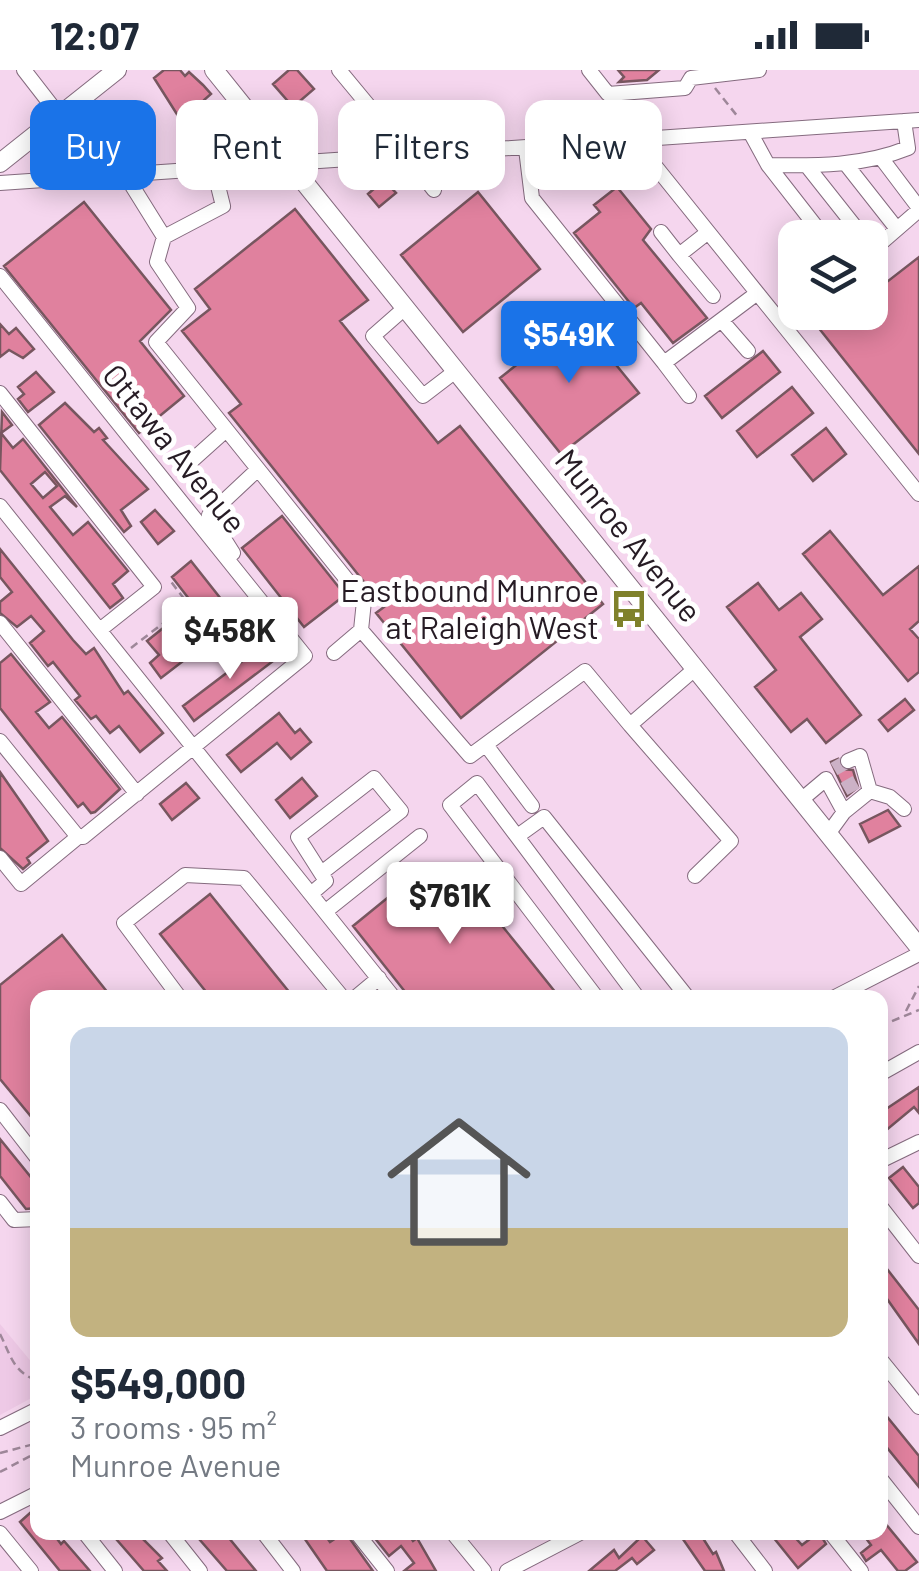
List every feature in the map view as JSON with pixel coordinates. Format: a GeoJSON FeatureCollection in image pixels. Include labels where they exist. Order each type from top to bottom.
{"type":"FeatureCollection","features":[{"type":"Feature","properties":{"kind":"main road"},"geometry":{"type":"LineString","coordinates":[[78,100],[117,70]]}},
{"type":"Feature","properties":{"kind":"main road","name":"Munroe Avenue"},"geometry":{"type":"LineString","coordinates":[[214,70],[239,100]]}},
{"type":"Feature","properties":{"kind":"main road"},"geometry":{"type":"LineString","coordinates":[[1,161],[30,138]]}},
{"type":"Feature","properties":{"kind":"main road","name":"Munroe Avenue"},"geometry":{"type":"LineString","coordinates":[[312,190],[919,950]]}},
{"type":"Feature","properties":{"kind":"street"},"geometry":{"type":"LineString","coordinates":[[24,70],[49,100]]}},
{"type":"Feature","properties":{"kind":"street"},"geometry":{"type":"LineString","coordinates":[[340,70],[364,100]]}},
{"type":"Feature","properties":{"kind":"street"},"geometry":{"type":"LineString","coordinates":[[590,70],[608,94],[685,88],[693,74],[759,70]]}},
{"type":"Feature","properties":{"kind":"street"},"geometry":{"type":"LineString","coordinates":[[662,139],[912,121],[908,148],[919,162]]}},
{"type":"Feature","properties":{"kind":"street"},"geometry":{"type":"LineString","coordinates":[[750,132],[768,165],[811,220]]}},
{"type":"Feature","properties":{"kind":"street"},"geometry":{"type":"LineString","coordinates":[[768,165],[882,159],[908,148]]}},
{"type":"Feature","properties":{"kind":"street"},"geometry":{"type":"LineString","coordinates":[[882,159],[919,209],[888,235]]}},
{"type":"Feature","properties":{"kind":"street"},"geometry":{"type":"LineString","coordinates":[[845,163],[897,229]]}},
{"type":"Feature","properties":{"kind":"street"},"geometry":{"type":"LineString","coordinates":[[806,166],[849,220]]}},
{"type":"Feature","properties":{"kind":"street"},"geometry":{"type":"LineString","coordinates":[[662,176],[919,494]]}},
{"type":"Feature","properties":{"kind":"street"},"geometry":{"type":"LineString","coordinates":[[0,183],[30,182]]}},
{"type":"Feature","properties":{"kind":"street"},"geometry":{"type":"LineString","coordinates":[[135,190],[164,237]]}},
{"type":"Feature","properties":{"kind":"street"},"geometry":{"type":"LineString","coordinates":[[219,190],[223,206],[164,237],[156,262],[188,308],[156,342],[364,601],[361,630],[334,653]]}},
{"type":"Feature","properties":{"kind":"street"},"geometry":{"type":"LineString","coordinates":[[531,190],[532,198],[689,396]]}},
{"type":"Feature","properties":{"kind":"street"},"geometry":{"type":"LineString","coordinates":[[661,232],[713,296]]}},
{"type":"Feature","properties":{"kind":"street"},"geometry":{"type":"LineString","coordinates":[[679,255],[707,233]]}},
{"type":"Feature","properties":{"kind":"street","name":"Ottawa Avenue"},"geometry":{"type":"LineString","coordinates":[[0,276],[305,656],[196,746]]}},
{"type":"Feature","properties":{"kind":"street"},"geometry":{"type":"LineString","coordinates":[[664,363],[756,294]]}},
{"type":"Feature","properties":{"kind":"street"},"geometry":{"type":"LineString","coordinates":[[406,307],[373,336],[422,396],[456,370]]}},
{"type":"Feature","properties":{"kind":"street"},"geometry":{"type":"LineString","coordinates":[[722,321],[748,351]]}},
{"type":"Feature","properties":{"kind":"street"},"geometry":{"type":"LineString","coordinates":[[0,393],[154,587],[101,629]]}},
{"type":"Feature","properties":{"kind":"street"},"geometry":{"type":"LineString","coordinates":[[187,465],[226,430]]}},
{"type":"Feature","properties":{"kind":"street"},"geometry":{"type":"LineString","coordinates":[[234,553],[209,515],[258,470]]}},
{"type":"Feature","properties":{"kind":"street"},"geometry":{"type":"LineString","coordinates":[[0,506],[388,990]]}},
{"type":"Feature","properties":{"kind":"street"},"geometry":{"type":"LineString","coordinates":[[0,623],[138,794]]}},
{"type":"Feature","properties":{"kind":"street"},"geometry":{"type":"LineString","coordinates":[[361,630],[470,756],[585,672],[731,841],[696,876]]}},
{"type":"Feature","properties":{"kind":"street"},"geometry":{"type":"LineString","coordinates":[[630,725],[696,668]]}},
{"type":"Feature","properties":{"kind":"street"},"geometry":{"type":"LineString","coordinates":[[0,740],[80,837]]}},
{"type":"Feature","properties":{"kind":"street"},"geometry":{"type":"LineString","coordinates":[[486,745],[532,806]]}},
{"type":"Feature","properties":{"kind":"street"},"geometry":{"type":"LineString","coordinates":[[0,858],[21,884],[196,746]]}},
{"type":"Feature","properties":{"kind":"street"},"geometry":{"type":"LineString","coordinates":[[854,758],[866,783],[904,809]]}},
{"type":"Feature","properties":{"kind":"street"},"geometry":{"type":"LineString","coordinates":[[801,800],[830,774],[840,799]]}},
{"type":"Feature","properties":{"kind":"street"},"geometry":{"type":"LineString","coordinates":[[312,894],[326,881],[324,871],[298,837],[374,778],[400,810],[324,871]]}},
{"type":"Feature","properties":{"kind":"street"},"geometry":{"type":"LineString","coordinates":[[591,990],[450,804],[477,782],[632,990]]}},
{"type":"Feature","properties":{"kind":"street"},"geometry":{"type":"LineString","coordinates":[[822,826],[840,799],[866,783]]}},
{"type":"Feature","properties":{"kind":"street"},"geometry":{"type":"LineString","coordinates":[[519,835],[544,817],[682,990]]}},
{"type":"Feature","properties":{"kind":"street"},"geometry":{"type":"LineString","coordinates":[[326,911],[420,836]]}},
{"type":"Feature","properties":{"kind":"street"},"geometry":{"type":"LineString","coordinates":[[174,990],[124,923],[185,875],[244,878],[337,990]]}},
{"type":"Feature","properties":{"kind":"street"},"geometry":{"type":"LineString","coordinates":[[847,990],[919,950]]}},
{"type":"Feature","properties":{"kind":"street"},"geometry":{"type":"LineString","coordinates":[[365,990],[379,978]]}},
{"type":"Feature","properties":{"kind":"street"},"geometry":{"type":"LineString","coordinates":[[888,1069],[919,1052]]}},
{"type":"Feature","properties":{"kind":"street"},"geometry":{"type":"LineString","coordinates":[[0,1110],[30,1149]]}},
{"type":"Feature","properties":{"kind":"street"},"geometry":{"type":"LineString","coordinates":[[888,1157],[919,1142]]}},
{"type":"Feature","properties":{"kind":"street"},"geometry":{"type":"LineString","coordinates":[[0,1202],[7,1222]]}},
{"type":"Feature","properties":{"kind":"street"},"geometry":{"type":"LineString","coordinates":[[888,1216],[919,1256]]}},
{"type":"Feature","properties":{"kind":"street"},"geometry":{"type":"LineString","coordinates":[[888,1369],[919,1408]]}},
{"type":"Feature","properties":{"kind":"street"},"geometry":{"type":"LineString","coordinates":[[0,1428],[30,1412]]}},
{"type":"Feature","properties":{"kind":"street"},"geometry":{"type":"LineString","coordinates":[[888,1488],[919,1527]]}},
{"type":"Feature","properties":{"kind":"street"},"geometry":{"type":"LineString","coordinates":[[0,1512],[30,1497]]}},
{"type":"Feature","properties":{"kind":"street"},"geometry":{"type":"LineString","coordinates":[[0,1533],[30,1571]]}},
{"type":"Feature","properties":{"kind":"street"},"geometry":{"type":"LineString","coordinates":[[90,1540],[114,1571]]}},
{"type":"Feature","properties":{"kind":"street"},"geometry":{"type":"LineString","coordinates":[[175,1540],[193,1568]]}},
{"type":"Feature","properties":{"kind":"street"},"geometry":{"type":"LineString","coordinates":[[269,1540],[293,1571]]}},
{"type":"Feature","properties":{"kind":"street"},"geometry":{"type":"LineString","coordinates":[[362,1540],[387,1571]]}},
{"type":"Feature","properties":{"kind":"street"},"geometry":{"type":"LineString","coordinates":[[459,1540],[484,1571]]}},
{"type":"Feature","properties":{"kind":"street"},"geometry":{"type":"LineString","coordinates":[[507,1571],[567,1540]]}},
{"type":"Feature","properties":{"kind":"street"},"geometry":{"type":"LineString","coordinates":[[740,1540],[765,1571]]}},
{"type":"Feature","properties":{"kind":"street"},"geometry":{"type":"LineString","coordinates":[[836,1540],[861,1571]]}},
{"type":"Feature","properties":{"kind":"path"},"geometry":{"type":"LineString","coordinates":[[693,74],[750,132]]}},
{"type":"Feature","properties":{"kind":"path"},"geometry":{"type":"LineString","coordinates":[[122,656],[188,604],[169,579]]}},
{"type":"Feature","properties":{"kind":"path"},"geometry":{"type":"LineString","coordinates":[[906,1013],[919,986]]}},
{"type":"Feature","properties":{"kind":"path"},"geometry":{"type":"LineString","coordinates":[[888,1022],[919,1010]]}},
{"type":"Feature","properties":{"kind":"path"},"geometry":{"type":"LineString","coordinates":[[0,1334],[12,1364],[30,1378]]}},
{"type":"Feature","properties":{"kind":"path"},"geometry":{"type":"LineString","coordinates":[[0,1453],[30,1445]]}},
{"type":"Feature","properties":{"kind":"path"},"geometry":{"type":"LineString","coordinates":[[0,1472],[30,1456]]}},
{"type":"Feature","properties":{"kind":"shaded area"},"geometry":{"type":"Polygon","coordinates":[[[0,1324],[30,1360],[30,1399],[0,1415],[0,1324]]]}},
{"type":"Feature","properties":{"kind":"building"},"geometry":{"type":"Polygon","coordinates":[[[164,70],[180,70],[185,76],[189,72],[211,94],[204,100],[176,100],[176,113],[154,78],[164,70]]]}},
{"type":"Feature","properties":{"kind":"building"},"geometry":{"type":"Polygon","coordinates":[[[289,70],[297,70],[314,89],[301,100],[287,100],[273,84],[289,70]]]}},
{"type":"Feature","properties":{"kind":"building"},"geometry":{"type":"Polygon","coordinates":[[[618,70],[659,70],[647,80],[619,82],[624,77],[618,70]]]}},
{"type":"Feature","properties":{"kind":"building"},"geometry":{"type":"Polygon","coordinates":[[[373,190],[396,193],[379,207],[368,194],[373,190]]]}},
{"type":"Feature","properties":{"kind":"building"},"geometry":{"type":"Polygon","coordinates":[[[613,190],[619,190],[651,229],[643,240],[707,318],[673,343],[641,303],[634,308],[574,233],[600,212],[594,205],[613,190]]]}},
{"type":"Feature","properties":{"kind":"building"},"geometry":{"type":"Polygon","coordinates":[[[478,192],[540,269],[463,332],[401,255],[478,192]]]}},
{"type":"Feature","properties":{"kind":"building"},"geometry":{"type":"Polygon","coordinates":[[[84,202],[171,310],[140,341],[184,396],[139,433],[4,266],[84,202]]]}},
{"type":"Feature","properties":{"kind":"building"},"geometry":{"type":"Polygon","coordinates":[[[295,209],[368,300],[340,321],[438,443],[460,426],[603,604],[461,718],[376,613],[384,607],[229,413],[241,404],[182,331],[210,309],[195,289],[295,209]]]}},
{"type":"Feature","properties":{"kind":"building"},"geometry":{"type":"Polygon","coordinates":[[[919,257],[919,454],[820,330],[888,330],[888,281],[919,257]]]}},
{"type":"Feature","properties":{"kind":"building"},"geometry":{"type":"Polygon","coordinates":[[[577,317],[639,393],[561,454],[500,378],[577,317]]]}},
{"type":"Feature","properties":{"kind":"building"},"geometry":{"type":"Polygon","coordinates":[[[0,324],[9,334],[16,328],[34,349],[23,358],[9,350],[0,357],[0,324]]]}},
{"type":"Feature","properties":{"kind":"building"},"geometry":{"type":"Polygon","coordinates":[[[763,351],[780,372],[722,418],[705,396],[763,351]]]}},
{"type":"Feature","properties":{"kind":"building"},"geometry":{"type":"Polygon","coordinates":[[[36,372],[54,392],[28,412],[18,399],[24,394],[18,387],[36,372]]]}},
{"type":"Feature","properties":{"kind":"building"},"geometry":{"type":"Polygon","coordinates":[[[792,387],[813,413],[757,457],[737,431],[792,387]]]}},
{"type":"Feature","properties":{"kind":"building"},"geometry":{"type":"Polygon","coordinates":[[[65,403],[94,432],[99,428],[107,438],[103,440],[148,489],[121,510],[131,526],[124,532],[39,425],[65,403]]]}},
{"type":"Feature","properties":{"kind":"building"},"geometry":{"type":"Polygon","coordinates":[[[2,412],[12,425],[1,433],[2,412]]]}},
{"type":"Feature","properties":{"kind":"building"},"geometry":{"type":"Polygon","coordinates":[[[826,428],[846,454],[813,481],[792,455],[826,428]]]}},
{"type":"Feature","properties":{"kind":"building"},"geometry":{"type":"Polygon","coordinates":[[[1,433],[13,448],[23,439],[77,507],[65,496],[50,507],[73,535],[88,522],[128,571],[113,584],[123,598],[110,608],[0,470],[1,433]],[[45,472],[31,484],[43,498],[57,486],[45,472]]]}},
{"type":"Feature","properties":{"kind":"building"},"geometry":{"type":"Polygon","coordinates":[[[155,510],[174,531],[158,544],[141,522],[155,510]]]}},
{"type":"Feature","properties":{"kind":"building"},"geometry":{"type":"Polygon","coordinates":[[[282,516],[345,595],[304,627],[242,548],[282,516]]]}},
{"type":"Feature","properties":{"kind":"building"},"geometry":{"type":"Polygon","coordinates":[[[830,531],[883,595],[919,566],[919,621],[910,629],[919,639],[919,672],[908,681],[803,554],[830,531]]]}},
{"type":"Feature","properties":{"kind":"building"},"geometry":{"type":"Polygon","coordinates":[[[0,549],[73,640],[86,654],[94,648],[124,694],[128,691],[163,733],[140,752],[119,726],[110,733],[75,700],[80,696],[53,662],[48,666],[30,643],[44,631],[31,616],[17,627],[0,613],[0,602],[12,592],[0,577],[0,549]]]}},
{"type":"Feature","properties":{"kind":"building"},"geometry":{"type":"Polygon","coordinates":[[[191,561],[225,604],[232,599],[244,614],[161,678],[150,663],[159,655],[147,641],[193,604],[172,577],[191,561]]]}},
{"type":"Feature","properties":{"kind":"building"},"geometry":{"type":"Polygon","coordinates":[[[758,583],[779,610],[801,593],[822,619],[800,637],[861,715],[826,743],[807,719],[791,732],[755,687],[776,670],[727,607],[758,583]]]}},
{"type":"Feature","properties":{"kind":"building"},"geometry":{"type":"Polygon","coordinates":[[[266,643],[277,658],[194,721],[183,706],[266,643]]]}},
{"type":"Feature","properties":{"kind":"building"},"geometry":{"type":"Polygon","coordinates":[[[11,654],[50,702],[36,712],[49,728],[62,717],[120,789],[95,812],[91,813],[83,803],[78,807],[0,708],[0,663],[11,654]]]}},
{"type":"Feature","properties":{"kind":"building"},"geometry":{"type":"Polygon","coordinates":[[[905,699],[914,710],[888,731],[879,720],[905,699]]]}},
{"type":"Feature","properties":{"kind":"building"},"geometry":{"type":"Polygon","coordinates":[[[279,713],[295,733],[300,729],[311,742],[291,759],[277,743],[241,772],[227,755],[279,713]]]}},
{"type":"Feature","properties":{"kind":"building"},"geometry":{"type":"Polygon","coordinates":[[[838,759],[841,769],[853,770],[858,787],[847,796],[831,762],[838,759]]]}},
{"type":"Feature","properties":{"kind":"building"},"geometry":{"type":"Polygon","coordinates":[[[0,772],[48,841],[27,858],[30,863],[23,869],[0,848],[0,772]]]}},
{"type":"Feature","properties":{"kind":"building"},"geometry":{"type":"Polygon","coordinates":[[[302,778],[317,796],[290,818],[276,800],[302,778]]]}},
{"type":"Feature","properties":{"kind":"building"},"geometry":{"type":"Polygon","coordinates":[[[186,783],[199,798],[172,820],[160,804],[186,783]]]}},
{"type":"Feature","properties":{"kind":"building"},"geometry":{"type":"Polygon","coordinates":[[[888,810],[900,826],[869,842],[860,824],[888,810]]]}},
{"type":"Feature","properties":{"kind":"building"},"geometry":{"type":"Polygon","coordinates":[[[457,870],[554,990],[404,990],[353,926],[402,886],[416,903],[457,870]]]}},
{"type":"Feature","properties":{"kind":"building"},"geometry":{"type":"Polygon","coordinates":[[[210,894],[288,990],[205,990],[160,934],[210,894]]]}},
{"type":"Feature","properties":{"kind":"building"},"geometry":{"type":"Polygon","coordinates":[[[62,935],[106,990],[30,990],[30,1115],[0,1079],[0,985],[62,935]]]}},
{"type":"Feature","properties":{"kind":"building"},"geometry":{"type":"Polygon","coordinates":[[[919,1087],[919,1113],[914,1107],[888,1129],[888,1108],[919,1087]]]}},
{"type":"Feature","properties":{"kind":"building"},"geometry":{"type":"Polygon","coordinates":[[[0,1139],[30,1176],[30,1209],[26,1209],[0,1176],[0,1139]]]}},
{"type":"Feature","properties":{"kind":"building"},"geometry":{"type":"Polygon","coordinates":[[[903,1167],[919,1187],[919,1203],[913,1208],[889,1178],[903,1167]]]}},
{"type":"Feature","properties":{"kind":"building"},"geometry":{"type":"Polygon","coordinates":[[[888,1270],[919,1310],[919,1344],[888,1300],[888,1270]]]}},
{"type":"Feature","properties":{"kind":"building"},"geometry":{"type":"Polygon","coordinates":[[[888,1418],[919,1456],[919,1487],[888,1449],[888,1418]]]}},
{"type":"Feature","properties":{"kind":"building"},"geometry":{"type":"Polygon","coordinates":[[[30,1513],[30,1534],[20,1522],[30,1513]]]}},
{"type":"Feature","properties":{"kind":"building"},"geometry":{"type":"Polygon","coordinates":[[[888,1527],[917,1562],[898,1571],[881,1550],[866,1561],[861,1553],[871,1545],[867,1540],[888,1540],[888,1527]]]}},
{"type":"Feature","properties":{"kind":"building"},"geometry":{"type":"Polygon","coordinates":[[[35,1540],[58,1540],[61,1544],[64,1541],[90,1571],[60,1571],[35,1540]]]}},
{"type":"Feature","properties":{"kind":"building"},"geometry":{"type":"Polygon","coordinates":[[[117,1540],[144,1540],[162,1558],[158,1561],[167,1571],[144,1571],[117,1540]]]}},
{"type":"Feature","properties":{"kind":"building"},"geometry":{"type":"Polygon","coordinates":[[[200,1540],[231,1540],[256,1571],[227,1571],[200,1540]]]}},
{"type":"Feature","properties":{"kind":"building"},"geometry":{"type":"Polygon","coordinates":[[[306,1540],[351,1540],[373,1571],[327,1571],[306,1540]]]}},
{"type":"Feature","properties":{"kind":"building"},"geometry":{"type":"Polygon","coordinates":[[[376,1540],[418,1540],[436,1571],[404,1571],[414,1563],[401,1546],[389,1556],[376,1540]]]}},
{"type":"Feature","properties":{"kind":"building"},"geometry":{"type":"Polygon","coordinates":[[[638,1540],[645,1540],[654,1550],[637,1564],[632,1558],[615,1571],[589,1571],[614,1550],[619,1558],[638,1540]]]}},
{"type":"Feature","properties":{"kind":"building"},"geometry":{"type":"Polygon","coordinates":[[[684,1540],[704,1540],[713,1554],[716,1552],[724,1571],[705,1571],[684,1540]]]}},
{"type":"Feature","properties":{"kind":"building"},"geometry":{"type":"Polygon","coordinates":[[[775,1540],[797,1540],[802,1545],[809,1540],[824,1540],[826,1544],[798,1568],[775,1540]]]}},
{"type":"Feature","properties":{"kind":"tunnel"},"geometry":{"type":"LineString","coordinates":[[834,769],[848,761]]}},
{"type":"Feature","properties":{"kind":"tunnel"},"geometry":{"type":"LineString","coordinates":[[844,789],[858,781]]}},
{"type":"Feature","properties":{"kind":"place","name":"Eastbound Munroe at Raleigh West"},"geometry":{"type":"Point","coordinates":[629,609]}}]}
